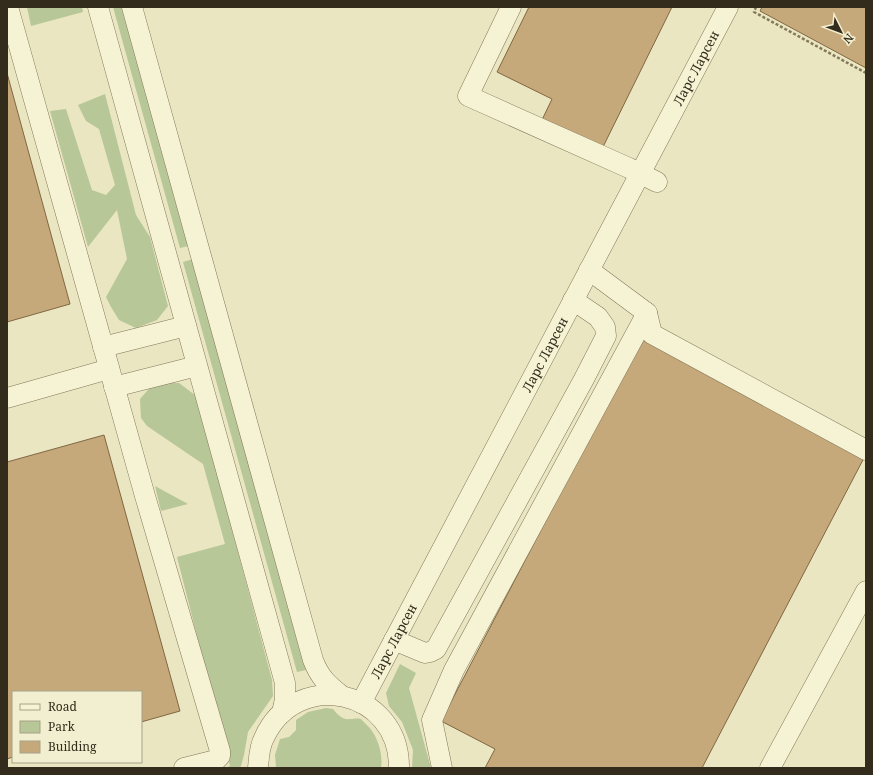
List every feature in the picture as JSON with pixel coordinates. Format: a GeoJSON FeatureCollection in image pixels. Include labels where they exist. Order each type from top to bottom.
{"type":"FeatureCollection","features":[{"type":"Feature","properties":{"kind":"street"},"geometry":{"type":"LineString","coordinates":[[8,7],[145,496],[220,751],[220,756],[216,760],[184,768]]}},
{"type":"Feature","properties":{"kind":"street"},"geometry":{"type":"LineString","coordinates":[[98,7],[285,683],[285,699],[282,712]]}},
{"type":"Feature","properties":{"kind":"street"},"geometry":{"type":"LineString","coordinates":[[132,7],[158,68],[313,660],[319,674],[342,696]]}},
{"type":"Feature","properties":{"kind":"street"},"geometry":{"type":"LineString","coordinates":[[511,7],[468,96],[648,178]]}},
{"type":"Feature","properties":{"kind":"street","name":"Ларс Ларсен"},"geometry":{"type":"LineString","coordinates":[[361,702],[589,270],[648,178],[728,7]]}},
{"type":"Feature","properties":{"kind":"street"},"geometry":{"type":"LineString","coordinates":[[589,270],[647,313],[652,334],[866,450]]}},
{"type":"Feature","properties":{"kind":"street"},"geometry":{"type":"LineString","coordinates":[[394,640],[425,653],[436,649],[587,373],[606,336],[605,327],[598,317],[573,300]]}},
{"type":"Feature","properties":{"kind":"street"},"geometry":{"type":"LineString","coordinates":[[442,768],[432,720],[454,670],[647,313]]}},
{"type":"Feature","properties":{"kind":"street"},"geometry":{"type":"LineString","coordinates":[[103,347],[186,326]]}},
{"type":"Feature","properties":{"kind":"street"},"geometry":{"type":"LineString","coordinates":[[7,398],[112,378],[197,366]]}},
{"type":"Feature","properties":{"kind":"street"},"geometry":{"type":"LineString","coordinates":[[770,768],[866,591]]}},
{"type":"Feature","properties":{"kind":"street"},"geometry":{"type":"LineString","coordinates":[[258,768],[259,754],[263,739],[271,725],[282,712],[295,703],[310,697],[326,695],[352,698],[361,702],[378,715],[391,731],[395,741],[398,751],[399,768]]}},
{"type":"Feature","properties":{"kind":"path"},"geometry":{"type":"LineString","coordinates":[[756,7],[754,12],[866,73]]}},
{"type":"Feature","properties":{"kind":"green space"},"geometry":{"type":"Polygon","coordinates":[[[27,7],[82,7],[83,12],[31,26],[27,7]]]}},
{"type":"Feature","properties":{"kind":"green space"},"geometry":{"type":"Polygon","coordinates":[[[113,7],[122,7],[189,246],[180,248],[113,7]]]}},
{"type":"Feature","properties":{"kind":"green space"},"geometry":{"type":"Polygon","coordinates":[[[105,94],[136,215],[150,237],[168,306],[157,320],[136,328],[119,320],[106,297],[127,259],[117,210],[88,247],[50,111],[66,109],[92,190],[106,195],[115,185],[99,129],[86,121],[78,105],[105,94]]]}},
{"type":"Feature","properties":{"kind":"green space"},"geometry":{"type":"Polygon","coordinates":[[[193,259],[306,670],[297,672],[183,262],[193,259]]]}},
{"type":"Feature","properties":{"kind":"green space"},"geometry":{"type":"Polygon","coordinates":[[[154,383],[179,383],[195,395],[272,680],[273,696],[248,732],[244,755],[239,768],[225,768],[230,766],[177,557],[225,544],[203,464],[147,426],[141,418],[140,399],[154,383]]]}},
{"type":"Feature","properties":{"kind":"green space"},"geometry":{"type":"Polygon","coordinates":[[[155,486],[188,504],[161,511],[155,486]]]}},
{"type":"Feature","properties":{"kind":"green space"},"geometry":{"type":"Polygon","coordinates":[[[400,664],[416,673],[409,688],[431,768],[412,768],[413,750],[402,722],[389,706],[386,693],[400,664]]]}},
{"type":"Feature","properties":{"kind":"green space"},"geometry":{"type":"Polygon","coordinates":[[[326,708],[333,709],[338,715],[345,719],[361,719],[377,739],[380,749],[381,768],[276,768],[275,755],[280,739],[289,737],[296,730],[296,720],[308,712],[326,708]]]}},
{"type":"Feature","properties":{"kind":"building"},"geometry":{"type":"Polygon","coordinates":[[[529,7],[672,7],[600,153],[540,124],[552,99],[497,72],[529,7]]]}},
{"type":"Feature","properties":{"kind":"building"},"geometry":{"type":"Polygon","coordinates":[[[762,7],[866,7],[866,68],[760,11],[762,7]]]}},
{"type":"Feature","properties":{"kind":"building"},"geometry":{"type":"Polygon","coordinates":[[[7,73],[70,304],[7,322],[7,73]]]}},
{"type":"Feature","properties":{"kind":"building"},"geometry":{"type":"Polygon","coordinates":[[[641,339],[865,456],[702,768],[485,768],[495,749],[441,721],[641,339]]]}},
{"type":"Feature","properties":{"kind":"building"},"geometry":{"type":"Polygon","coordinates":[[[104,435],[180,711],[142,722],[142,691],[12,691],[12,757],[7,759],[7,462],[104,435]]]}}]}
